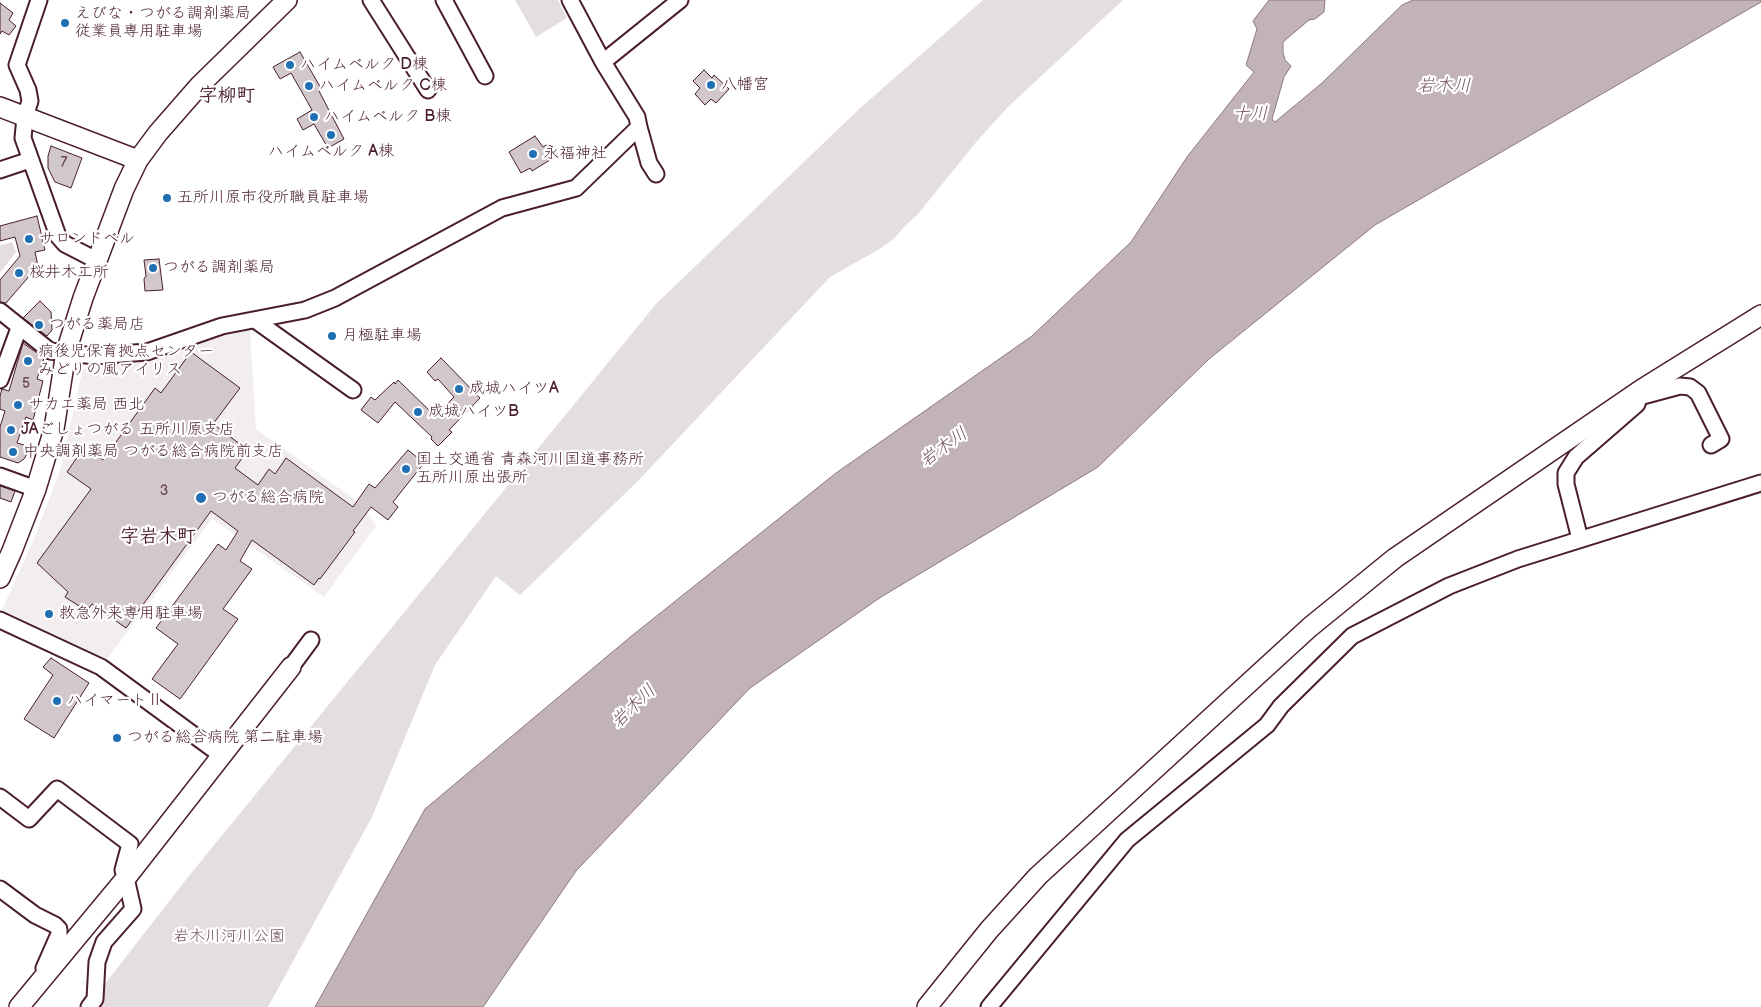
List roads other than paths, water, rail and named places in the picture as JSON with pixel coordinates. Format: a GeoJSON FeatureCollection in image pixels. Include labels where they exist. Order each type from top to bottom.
{"type":"FeatureCollection","features":[{"type":"Feature","properties":{"kind":"street"},"geometry":{"type":"LineString","coordinates":[[39,0],[17,65],[28,90],[30,101],[25,117],[23,138],[58,236],[65,244],[96,260]]}},
{"type":"Feature","properties":{"kind":"street"},"geometry":{"type":"LineString","coordinates":[[0,578],[36,489],[54,429],[66,352],[96,260],[124,189],[138,160],[200,85],[287,0]]}},
{"type":"Feature","properties":{"kind":"street"},"geometry":{"type":"LineString","coordinates":[[371,0],[428,90]]}},
{"type":"Feature","properties":{"kind":"street"},"geometry":{"type":"LineString","coordinates":[[444,0],[485,76]]}},
{"type":"Feature","properties":{"kind":"street"},"geometry":{"type":"LineString","coordinates":[[570,0],[603,62],[637,117],[649,163],[656,174]]}},
{"type":"Feature","properties":{"kind":"street"},"geometry":{"type":"LineString","coordinates":[[603,62],[680,0]]}},
{"type":"Feature","properties":{"kind":"street"},"geometry":{"type":"LineString","coordinates":[[0,107],[138,160]]}},
{"type":"Feature","properties":{"kind":"street"},"geometry":{"type":"LineString","coordinates":[[0,311],[19,328],[50,350],[95,356],[147,352],[222,326],[305,310],[335,298],[502,208],[576,188],[639,127]]}},
{"type":"Feature","properties":{"kind":"street"},"geometry":{"type":"LineString","coordinates":[[0,170],[30,160]]}},
{"type":"Feature","properties":{"kind":"street"},"geometry":{"type":"LineString","coordinates":[[927,1007],[989,930],[1038,876],[1310,627],[1395,558],[1761,315]]}},
{"type":"Feature","properties":{"kind":"street"},"geometry":{"type":"LineString","coordinates":[[255,320],[354,390]]}},
{"type":"Feature","properties":{"kind":"street"},"geometry":{"type":"LineString","coordinates":[[0,380],[19,328]]}},
{"type":"Feature","properties":{"kind":"street"},"geometry":{"type":"LineString","coordinates":[[1641,393],[1680,386],[1690,387],[1698,393],[1721,439],[1711,446]]}},
{"type":"Feature","properties":{"kind":"street"},"geometry":{"type":"LineString","coordinates":[[1580,539],[1566,484],[1566,472],[1576,457],[1637,404],[1641,393]]}},
{"type":"Feature","properties":{"kind":"street"},"geometry":{"type":"LineString","coordinates":[[0,476],[36,489]]}},
{"type":"Feature","properties":{"kind":"street"},"geometry":{"type":"LineString","coordinates":[[989,1007],[1127,840],[1266,725],[1281,706],[1352,636],[1450,586],[1518,559],[1761,482]]}},
{"type":"Feature","properties":{"kind":"street"},"geometry":{"type":"LineString","coordinates":[[0,620],[102,667],[221,755]]}},
{"type":"Feature","properties":{"kind":"street"},"geometry":{"type":"LineString","coordinates":[[19,1007],[126,878],[311,640]]}},
{"type":"Feature","properties":{"kind":"street"},"geometry":{"type":"LineString","coordinates":[[0,797],[29,819],[57,789],[130,844],[123,870],[133,908],[104,942],[97,962],[95,1000],[89,1007]]}},
{"type":"Feature","properties":{"kind":"street"},"geometry":{"type":"LineString","coordinates":[[0,890],[35,915],[59,929],[59,934],[44,968],[49,972]]}},
{"type":"Feature","properties":{"kind":"water","name":"岩木川"},"geometry":{"type":"Polygon","coordinates":[[[1269,0],[1325,0],[1324,12],[1315,19],[1309,20],[1283,42],[1285,60],[1291,66],[1284,77],[1272,119],[1275,122],[1322,83],[1402,5],[1413,0],[1761,0],[1761,2],[1375,225],[1209,359],[1098,467],[881,597],[750,688],[576,871],[483,1007],[315,1007],[425,809],[629,638],[836,473],[1032,336],[1131,242],[1187,157],[1254,72],[1246,65],[1257,29],[1253,21],[1269,0]]]}},
{"type":"Feature","properties":{"kind":"place","name":"えびな・つがる調剤薬局 従業員専用駐車場"},"geometry":{"type":"Point","coordinates":[65,23]}},
{"type":"Feature","properties":{"kind":"place","name":"ハイムベルク D棟"},"geometry":{"type":"Point","coordinates":[290,65]}},
{"type":"Feature","properties":{"kind":"place","name":"八幡宮"},"geometry":{"type":"Point","coordinates":[711,85]}},
{"type":"Feature","properties":{"kind":"place","name":"ハイムベルク C棟"},"geometry":{"type":"Point","coordinates":[309,86]}},
{"type":"Feature","properties":{"kind":"place","name":"ハイムベルク B棟"},"geometry":{"type":"Point","coordinates":[314,117]}},
{"type":"Feature","properties":{"kind":"place","name":"ハイムベルク A棟"},"geometry":{"type":"Point","coordinates":[331,135]}},
{"type":"Feature","properties":{"kind":"place","name":"永福神社"},"geometry":{"type":"Point","coordinates":[533,154]}},
{"type":"Feature","properties":{"kind":"place","name":"五所川原市役所職員駐車場"},"geometry":{"type":"Point","coordinates":[167,198]}},
{"type":"Feature","properties":{"kind":"place","name":"サロンドベル"},"geometry":{"type":"Point","coordinates":[29,239]}},
{"type":"Feature","properties":{"kind":"place","name":"つがる調剤薬局"},"geometry":{"type":"Point","coordinates":[153,268]}},
{"type":"Feature","properties":{"kind":"place","name":"桜井木工所"},"geometry":{"type":"Point","coordinates":[19,273]}},
{"type":"Feature","properties":{"kind":"place","name":"つがる薬局店"},"geometry":{"type":"Point","coordinates":[39,325]}},
{"type":"Feature","properties":{"kind":"place","name":"月極駐車場"},"geometry":{"type":"Point","coordinates":[332,336]}},
{"type":"Feature","properties":{"kind":"place","name":"病後児保育拠点センター みどりの風アイリス"},"geometry":{"type":"Point","coordinates":[28,361]}},
{"type":"Feature","properties":{"kind":"place","name":"成城ハイツA"},"geometry":{"type":"Point","coordinates":[459,389]}},
{"type":"Feature","properties":{"kind":"place","name":"サカエ薬局 西北"},"geometry":{"type":"Point","coordinates":[18,405]}},
{"type":"Feature","properties":{"kind":"place","name":"成城ハイツB"},"geometry":{"type":"Point","coordinates":[418,412]}},
{"type":"Feature","properties":{"kind":"place","name":"JAごしょつがる 五所川原支店"},"geometry":{"type":"Point","coordinates":[11,430]}},
{"type":"Feature","properties":{"kind":"place","name":"中央調剤薬局 つがる総合病院前支店"},"geometry":{"type":"Point","coordinates":[13,452]}},
{"type":"Feature","properties":{"kind":"place","name":"国土交通省 青森河川国道事務所 五所川原出張所"},"geometry":{"type":"Point","coordinates":[406,469]}},
{"type":"Feature","properties":{"kind":"place","name":"つがる総合病院"},"geometry":{"type":"Point","coordinates":[201,498]}},
{"type":"Feature","properties":{"kind":"place","name":"救急外来専用駐車場"},"geometry":{"type":"Point","coordinates":[49,614]}},
{"type":"Feature","properties":{"kind":"place","name":"ハイマートⅡ"},"geometry":{"type":"Point","coordinates":[57,701]}},
{"type":"Feature","properties":{"kind":"place","name":"つがる総合病院 第二駐車場"},"geometry":{"type":"Point","coordinates":[117,738]}},
{"type":"Feature","properties":{"kind":"district","name":"字柳町"},"geometry":{"type":"Point","coordinates":[227,96]}},
{"type":"Feature","properties":{"kind":"district","name":"字岩木町"},"geometry":{"type":"Point","coordinates":[158,537]}},
{"type":"Feature","properties":{"kind":"water label","name":"十川"},"geometry":{"type":"Point","coordinates":[1250,114]}},
{"type":"Feature","properties":{"kind":"park label","name":"岩木川河川公園"},"geometry":{"type":"Point","coordinates":[229,937]}}]}
